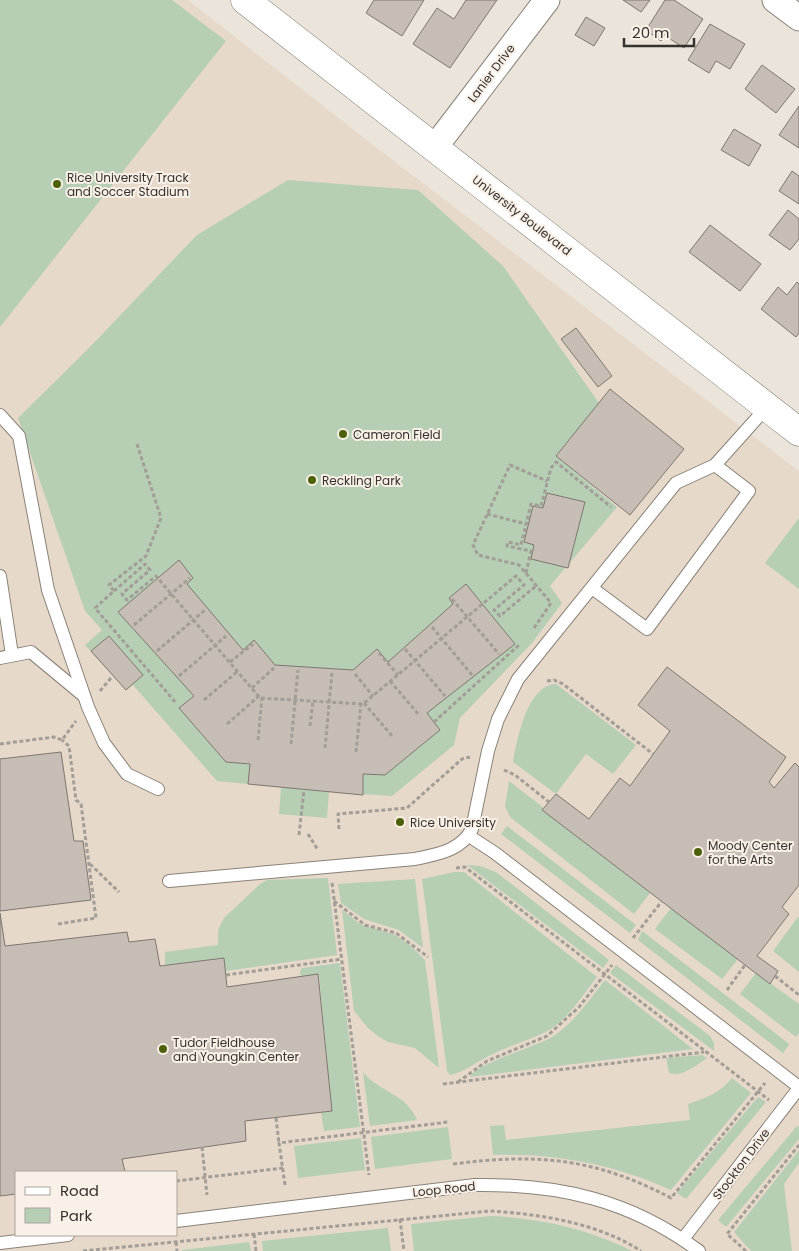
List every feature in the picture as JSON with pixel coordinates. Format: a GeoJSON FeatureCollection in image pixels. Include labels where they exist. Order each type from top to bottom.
{"type":"FeatureCollection","features":[{"type":"Feature","properties":{"kind":"main road","name":"University Boulevard"},"geometry":{"type":"LineString","coordinates":[[245,0],[799,432]]}},
{"type":"Feature","properties":{"kind":"street","name":"Lanier Drive"},"geometry":{"type":"LineString","coordinates":[[435,147],[547,0]]}},
{"type":"Feature","properties":{"kind":"street"},"geometry":{"type":"LineString","coordinates":[[775,0],[799,18]]}},
{"type":"Feature","properties":{"kind":"lane"},"geometry":{"type":"LineString","coordinates":[[169,881],[415,859],[442,853],[458,846],[469,836],[476,816],[488,751],[498,718],[518,680],[676,483],[715,465],[767,406]]}},
{"type":"Feature","properties":{"kind":"lane"},"geometry":{"type":"LineString","coordinates":[[0,415],[19,436],[48,590],[86,702],[104,744],[127,774],[158,789]]}},
{"type":"Feature","properties":{"kind":"lane"},"geometry":{"type":"LineString","coordinates":[[592,588],[647,629],[749,491],[715,465]]}},
{"type":"Feature","properties":{"kind":"lane"},"geometry":{"type":"LineString","coordinates":[[0,576],[6,657],[31,652],[86,702]]}},
{"type":"Feature","properties":{"kind":"lane"},"geometry":{"type":"LineString","coordinates":[[469,836],[496,853],[799,1087]]}},
{"type":"Feature","properties":{"kind":"lane","name":"Stockton Drive"},"geometry":{"type":"LineString","coordinates":[[683,1239],[799,1087]]}},
{"type":"Feature","properties":{"kind":"lane","name":"Loop Road"},"geometry":{"type":"LineString","coordinates":[[178,1221],[466,1186],[515,1184],[549,1188],[588,1196],[626,1209],[654,1222],[699,1251]]}},
{"type":"Feature","properties":{"kind":"lane"},"geometry":{"type":"LineString","coordinates":[[0,1244],[60,1236]]}},
{"type":"Feature","properties":{"kind":"path"},"geometry":{"type":"LineString","coordinates":[[114,591],[109,585],[146,556],[161,518],[137,444]]}},
{"type":"Feature","properties":{"kind":"path"},"geometry":{"type":"LineString","coordinates":[[525,573],[531,551],[507,546],[508,542],[521,545],[532,504],[541,506],[551,468],[556,462],[611,507]]}},
{"type":"Feature","properties":{"kind":"path"},"geometry":{"type":"LineString","coordinates":[[531,631],[551,602],[519,566],[478,555],[473,545],[510,465],[547,481]]}},
{"type":"Feature","properties":{"kind":"path"},"geometry":{"type":"LineString","coordinates":[[487,514],[526,524]]}},
{"type":"Feature","properties":{"kind":"path"},"geometry":{"type":"LineString","coordinates":[[176,703],[95,608],[145,564],[150,570],[122,594],[127,600],[156,576],[260,697],[329,702],[362,703],[373,696],[516,576],[524,585],[494,610],[500,616],[536,586]]}},
{"type":"Feature","properties":{"kind":"path"},"geometry":{"type":"LineString","coordinates":[[134,625],[190,578]]}},
{"type":"Feature","properties":{"kind":"path"},"geometry":{"type":"LineString","coordinates":[[452,598],[499,654]]}},
{"type":"Feature","properties":{"kind":"path"},"geometry":{"type":"LineString","coordinates":[[157,651],[205,610]]}},
{"type":"Feature","properties":{"kind":"path"},"geometry":{"type":"LineString","coordinates":[[432,626],[472,675]]}},
{"type":"Feature","properties":{"kind":"path"},"geometry":{"type":"LineString","coordinates":[[179,676],[226,636]]}},
{"type":"Feature","properties":{"kind":"path"},"geometry":{"type":"LineString","coordinates":[[434,722],[503,663],[523,642]]}},
{"type":"Feature","properties":{"kind":"path"},"geometry":{"type":"LineString","coordinates":[[230,662],[253,644]]}},
{"type":"Feature","properties":{"kind":"path"},"geometry":{"type":"LineString","coordinates":[[405,649],[445,696]]}},
{"type":"Feature","properties":{"kind":"path"},"geometry":{"type":"LineString","coordinates":[[379,653],[398,675]]}},
{"type":"Feature","properties":{"kind":"path"},"geometry":{"type":"LineString","coordinates":[[252,688],[274,668]]}},
{"type":"Feature","properties":{"kind":"path"},"geometry":{"type":"LineString","coordinates":[[291,744],[298,670]]}},
{"type":"Feature","properties":{"kind":"path"},"geometry":{"type":"LineString","coordinates":[[204,700],[238,671]]}},
{"type":"Feature","properties":{"kind":"path"},"geometry":{"type":"LineString","coordinates":[[325,748],[332,672]]}},
{"type":"Feature","properties":{"kind":"path"},"geometry":{"type":"LineString","coordinates":[[355,674],[373,696]]}},
{"type":"Feature","properties":{"kind":"path"},"geometry":{"type":"LineString","coordinates":[[62,740],[86,702],[111,678]]}},
{"type":"Feature","properties":{"kind":"path"},"geometry":{"type":"LineString","coordinates":[[547,681],[554,680],[563,684],[653,754]]}},
{"type":"Feature","properties":{"kind":"path"},"geometry":{"type":"LineString","coordinates":[[390,681],[419,715]]}},
{"type":"Feature","properties":{"kind":"path"},"geometry":{"type":"LineString","coordinates":[[227,724],[260,697]]}},
{"type":"Feature","properties":{"kind":"path"},"geometry":{"type":"LineString","coordinates":[[258,740],[260,697]]}},
{"type":"Feature","properties":{"kind":"path"},"geometry":{"type":"LineString","coordinates":[[310,726],[313,701]]}},
{"type":"Feature","properties":{"kind":"path"},"geometry":{"type":"LineString","coordinates":[[362,703],[392,736]]}},
{"type":"Feature","properties":{"kind":"path"},"geometry":{"type":"LineString","coordinates":[[356,752],[362,703]]}},
{"type":"Feature","properties":{"kind":"path"},"geometry":{"type":"LineString","coordinates":[[0,744],[54,737],[62,740],[69,746],[76,800],[81,804],[96,918],[58,924]]}},
{"type":"Feature","properties":{"kind":"path"},"geometry":{"type":"LineString","coordinates":[[339,829],[338,814],[407,808],[462,759],[473,756]]}},
{"type":"Feature","properties":{"kind":"path"},"geometry":{"type":"LineString","coordinates":[[504,770],[515,775],[549,802]]}},
{"type":"Feature","properties":{"kind":"path"},"geometry":{"type":"LineString","coordinates":[[299,835],[304,790]]}},
{"type":"Feature","properties":{"kind":"path"},"geometry":{"type":"LineString","coordinates":[[89,864],[119,892]]}},
{"type":"Feature","properties":{"kind":"path"},"geometry":{"type":"LineString","coordinates":[[455,868],[465,867],[782,1110]]}},
{"type":"Feature","properties":{"kind":"path"},"geometry":{"type":"LineString","coordinates":[[342,880],[332,881],[369,1175]]}},
{"type":"Feature","properties":{"kind":"path"},"geometry":{"type":"LineString","coordinates":[[334,901],[365,924],[396,933],[428,957]]}},
{"type":"Feature","properties":{"kind":"path"},"geometry":{"type":"LineString","coordinates":[[458,1082],[487,1061],[547,1036],[579,1007],[662,901]]}},
{"type":"Feature","properties":{"kind":"path"},"geometry":{"type":"LineString","coordinates":[[226,975],[342,959]]}},
{"type":"Feature","properties":{"kind":"path"},"geometry":{"type":"LineString","coordinates":[[727,990],[745,965]]}},
{"type":"Feature","properties":{"kind":"path"},"geometry":{"type":"LineString","coordinates":[[775,976],[799,995]]}},
{"type":"Feature","properties":{"kind":"path"},"geometry":{"type":"LineString","coordinates":[[443,1084],[704,1052]]}},
{"type":"Feature","properties":{"kind":"path"},"geometry":{"type":"LineString","coordinates":[[453,1164],[522,1157],[556,1160],[618,1173],[671,1198],[776,1069]]}},
{"type":"Feature","properties":{"kind":"path"},"geometry":{"type":"LineString","coordinates":[[276,1118],[285,1185]]}},
{"type":"Feature","properties":{"kind":"path"},"geometry":{"type":"LineString","coordinates":[[280,1142],[448,1122]]}},
{"type":"Feature","properties":{"kind":"path"},"geometry":{"type":"LineString","coordinates":[[746,1251],[727,1234],[799,1145]]}},
{"type":"Feature","properties":{"kind":"path"},"geometry":{"type":"LineString","coordinates":[[202,1147],[207,1195]]}},
{"type":"Feature","properties":{"kind":"path"},"geometry":{"type":"LineString","coordinates":[[178,1181],[283,1168]]}},
{"type":"Feature","properties":{"kind":"path"},"geometry":{"type":"LineString","coordinates":[[83,1251],[490,1211],[519,1213],[580,1225],[639,1250]]}},
{"type":"Feature","properties":{"kind":"path"},"geometry":{"type":"LineString","coordinates":[[400,1219],[404,1251]]}},
{"type":"Feature","properties":{"kind":"path"},"geometry":{"type":"LineString","coordinates":[[254,1234],[256,1251]]}},
{"type":"Feature","properties":{"kind":"path"},"geometry":{"type":"LineString","coordinates":[[176,1242],[177,1251]]}},
{"type":"Feature","properties":{"kind":"shaded area","name":"Rice University"},"geometry":{"type":"Polygon","coordinates":[[[0,0],[188,0],[373,145],[799,471],[799,1251],[0,1251],[0,0]]]}},
{"type":"Feature","properties":{"kind":"green space","name":"Rice University Track and Soccer Stadium"},"geometry":{"type":"Polygon","coordinates":[[[0,0],[172,0],[226,41],[0,327],[0,0]]]}},
{"type":"Feature","properties":{"kind":"green space","name":"Reckling Park"},"geometry":{"type":"Polygon","coordinates":[[[288,180],[418,190],[503,266],[599,403],[556,456],[617,507],[550,586],[562,603],[532,643],[460,718],[454,745],[392,796],[329,792],[327,818],[279,814],[281,787],[217,781],[133,685],[126,690],[85,645],[102,630],[85,611],[18,418],[89,348],[197,235],[288,180]]]}},
{"type":"Feature","properties":{"kind":"green space"},"geometry":{"type":"Polygon","coordinates":[[[799,518],[799,589],[765,563],[799,518]]]}},
{"type":"Feature","properties":{"kind":"green space"},"geometry":{"type":"Polygon","coordinates":[[[556,684],[636,745],[613,774],[586,754],[556,794],[513,762],[517,741],[531,703],[546,687],[556,684]]]}},
{"type":"Feature","properties":{"kind":"green space"},"geometry":{"type":"Polygon","coordinates":[[[509,781],[544,808],[543,810],[650,893],[634,914],[510,817],[505,806],[509,781]]]}},
{"type":"Feature","properties":{"kind":"green space"},"geometry":{"type":"Polygon","coordinates":[[[507,826],[636,925],[630,933],[501,834],[507,826]]]}},
{"type":"Feature","properties":{"kind":"green space"},"geometry":{"type":"Polygon","coordinates":[[[467,865],[480,866],[496,872],[609,960],[603,968],[467,865]]]}},
{"type":"Feature","properties":{"kind":"green space"},"geometry":{"type":"Polygon","coordinates":[[[454,872],[464,872],[597,977],[574,1008],[552,1028],[450,1075],[447,1071],[422,879],[454,872]]]}},
{"type":"Feature","properties":{"kind":"green space"},"geometry":{"type":"Polygon","coordinates":[[[328,878],[337,955],[226,971],[224,958],[165,965],[165,952],[218,945],[218,930],[224,918],[260,884],[267,880],[328,878]]]}},
{"type":"Feature","properties":{"kind":"green space"},"geometry":{"type":"Polygon","coordinates":[[[415,879],[423,948],[399,930],[364,919],[341,903],[338,884],[415,879]]]}},
{"type":"Feature","properties":{"kind":"green space"},"geometry":{"type":"Polygon","coordinates":[[[671,908],[738,959],[722,979],[655,929],[671,908]]]}},
{"type":"Feature","properties":{"kind":"green space"},"geometry":{"type":"Polygon","coordinates":[[[342,910],[360,924],[395,935],[410,945],[425,960],[439,1068],[415,1048],[388,1042],[379,1037],[368,1028],[354,1011],[342,910]]]}},
{"type":"Feature","properties":{"kind":"green space"},"geometry":{"type":"Polygon","coordinates":[[[799,918],[799,972],[773,951],[799,918]]]}},
{"type":"Feature","properties":{"kind":"green space"},"geometry":{"type":"Polygon","coordinates":[[[642,931],[788,1043],[789,1045],[783,1053],[638,940],[642,931]]]}},
{"type":"Feature","properties":{"kind":"green space"},"geometry":{"type":"Polygon","coordinates":[[[340,963],[360,1127],[324,1131],[321,1112],[332,1111],[319,975],[301,977],[300,971],[302,968],[340,963]]]}},
{"type":"Feature","properties":{"kind":"green space"},"geometry":{"type":"Polygon","coordinates":[[[616,965],[710,1036],[714,1043],[714,1051],[610,973],[616,965]]]}},
{"type":"Feature","properties":{"kind":"green space"},"geometry":{"type":"Polygon","coordinates":[[[756,973],[799,1004],[799,1033],[796,1037],[740,994],[756,973]]]}},
{"type":"Feature","properties":{"kind":"green space"},"geometry":{"type":"Polygon","coordinates":[[[605,980],[693,1049],[470,1077],[483,1066],[552,1037],[581,1011],[605,980]]]}},
{"type":"Feature","properties":{"kind":"green space"},"geometry":{"type":"Polygon","coordinates":[[[702,1055],[707,1058],[689,1070],[679,1074],[669,1073],[666,1058],[702,1055]]]}},
{"type":"Feature","properties":{"kind":"green space"},"geometry":{"type":"Polygon","coordinates":[[[363,1072],[370,1079],[407,1104],[417,1120],[370,1126],[363,1072]]]}},
{"type":"Feature","properties":{"kind":"green space"},"geometry":{"type":"Polygon","coordinates":[[[732,1078],[751,1093],[671,1190],[628,1173],[584,1162],[539,1156],[493,1155],[490,1126],[504,1125],[506,1140],[690,1120],[688,1104],[701,1100],[723,1088],[732,1078]]]}},
{"type":"Feature","properties":{"kind":"green space"},"geometry":{"type":"Polygon","coordinates":[[[758,1097],[766,1102],[686,1199],[677,1193],[758,1097]]]}},
{"type":"Feature","properties":{"kind":"green space"},"geometry":{"type":"Polygon","coordinates":[[[797,1126],[799,1127],[799,1139],[726,1227],[718,1220],[797,1126]]]}},
{"type":"Feature","properties":{"kind":"green space"},"geometry":{"type":"Polygon","coordinates":[[[448,1127],[452,1159],[375,1169],[371,1137],[448,1127]]]}},
{"type":"Feature","properties":{"kind":"green space"},"geometry":{"type":"Polygon","coordinates":[[[361,1138],[365,1170],[298,1178],[294,1146],[361,1138]]]}},
{"type":"Feature","properties":{"kind":"green space"},"geometry":{"type":"Polygon","coordinates":[[[799,1150],[799,1163],[784,1184],[792,1251],[751,1251],[734,1232],[799,1150]]]}},
{"type":"Feature","properties":{"kind":"green space"},"geometry":{"type":"Polygon","coordinates":[[[492,1216],[564,1226],[598,1236],[632,1251],[414,1251],[411,1224],[492,1216]]]}},
{"type":"Feature","properties":{"kind":"green space"},"geometry":{"type":"Polygon","coordinates":[[[388,1228],[391,1251],[263,1251],[262,1241],[388,1228]]]}},
{"type":"Feature","properties":{"kind":"green space"},"geometry":{"type":"Polygon","coordinates":[[[249,1242],[251,1251],[182,1251],[182,1250],[249,1242]]]}},
{"type":"Feature","properties":{"kind":"building"},"geometry":{"type":"Polygon","coordinates":[[[374,0],[424,0],[402,36],[366,13],[374,0]]]}},
{"type":"Feature","properties":{"kind":"building"},"geometry":{"type":"Polygon","coordinates":[[[466,0],[497,0],[450,68],[413,44],[437,8],[454,19],[466,0]]]}},
{"type":"Feature","properties":{"kind":"building"},"geometry":{"type":"Polygon","coordinates":[[[623,0],[650,0],[641,12],[623,0]]]}},
{"type":"Feature","properties":{"kind":"building"},"geometry":{"type":"Polygon","coordinates":[[[665,0],[674,0],[703,19],[684,48],[664,35],[661,41],[646,30],[665,0]]]}},
{"type":"Feature","properties":{"kind":"building"},"geometry":{"type":"Polygon","coordinates":[[[586,17],[605,28],[594,46],[575,35],[586,17]]]}},
{"type":"Feature","properties":{"kind":"building"},"geometry":{"type":"Polygon","coordinates":[[[710,24],[745,44],[730,69],[716,61],[709,73],[688,60],[710,24]]]}},
{"type":"Feature","properties":{"kind":"building"},"geometry":{"type":"Polygon","coordinates":[[[762,65],[795,89],[776,113],[745,89],[762,65]]]}},
{"type":"Feature","properties":{"kind":"building"},"geometry":{"type":"Polygon","coordinates":[[[799,106],[799,148],[779,135],[799,106]]]}},
{"type":"Feature","properties":{"kind":"building"},"geometry":{"type":"Polygon","coordinates":[[[734,129],[761,145],[749,166],[721,150],[734,129]]]}},
{"type":"Feature","properties":{"kind":"building"},"geometry":{"type":"Polygon","coordinates":[[[792,171],[799,176],[799,204],[779,191],[792,171]]]}},
{"type":"Feature","properties":{"kind":"building"},"geometry":{"type":"Polygon","coordinates":[[[788,210],[799,219],[799,239],[790,250],[769,235],[788,210]]]}},
{"type":"Feature","properties":{"kind":"building"},"geometry":{"type":"Polygon","coordinates":[[[710,225],[761,264],[740,291],[689,252],[710,225]]]}},
{"type":"Feature","properties":{"kind":"building"},"geometry":{"type":"Polygon","coordinates":[[[797,282],[799,284],[799,333],[796,337],[761,309],[778,287],[787,295],[797,282]]]}},
{"type":"Feature","properties":{"kind":"building"},"geometry":{"type":"Polygon","coordinates":[[[576,328],[612,376],[598,387],[561,339],[576,328]]]}},
{"type":"Feature","properties":{"kind":"building"},"geometry":{"type":"Polygon","coordinates":[[[610,389],[684,449],[630,515],[556,456],[610,389]]]}},
{"type":"Feature","properties":{"kind":"building"},"geometry":{"type":"Polygon","coordinates":[[[547,493],[585,502],[568,568],[531,559],[534,545],[524,542],[533,506],[543,508],[547,493]]]}},
{"type":"Feature","properties":{"kind":"building"},"geometry":{"type":"Polygon","coordinates":[[[179,560],[193,578],[187,584],[243,650],[254,640],[275,665],[353,670],[377,649],[388,662],[453,604],[449,598],[466,584],[515,644],[427,713],[440,730],[385,775],[363,774],[363,795],[248,784],[250,764],[226,762],[179,708],[194,696],[118,612],[179,560]]]}},
{"type":"Feature","properties":{"kind":"building"},"geometry":{"type":"Polygon","coordinates":[[[109,636],[143,675],[126,690],[91,651],[109,636]]]}},
{"type":"Feature","properties":{"kind":"building","name":"Moody Center for the Arts"},"geometry":{"type":"Polygon","coordinates":[[[667,667],[786,757],[769,782],[774,788],[795,763],[799,767],[799,885],[782,907],[789,914],[757,956],[778,971],[770,984],[542,810],[556,794],[589,819],[620,778],[630,786],[670,731],[638,705],[667,667]]]}},
{"type":"Feature","properties":{"kind":"building"},"geometry":{"type":"Polygon","coordinates":[[[61,752],[74,841],[83,841],[91,900],[0,911],[0,759],[61,752]]]}},
{"type":"Feature","properties":{"kind":"building","name":"Tudor Fieldhouse and Youngkin Center"},"geometry":{"type":"Polygon","coordinates":[[[0,913],[5,946],[127,932],[129,942],[155,939],[160,966],[224,958],[227,987],[318,974],[332,1111],[245,1121],[246,1141],[122,1159],[125,1171],[15,1171],[15,1194],[0,1196],[0,913]]]}},
{"type":"Feature","properties":{"kind":"place","name":"Rice University Track and Soccer Stadium"},"geometry":{"type":"Point","coordinates":[57,184]}},
{"type":"Feature","properties":{"kind":"place","name":"Cameron Field"},"geometry":{"type":"Point","coordinates":[343,434]}},
{"type":"Feature","properties":{"kind":"place","name":"Reckling Park"},"geometry":{"type":"Point","coordinates":[312,480]}},
{"type":"Feature","properties":{"kind":"place","name":"Rice University"},"geometry":{"type":"Point","coordinates":[400,822]}},
{"type":"Feature","properties":{"kind":"place","name":"Moody Center for the Arts"},"geometry":{"type":"Point","coordinates":[698,852]}},
{"type":"Feature","properties":{"kind":"place","name":"Tudor Fieldhouse and Youngkin Center"},"geometry":{"type":"Point","coordinates":[163,1049]}}]}
